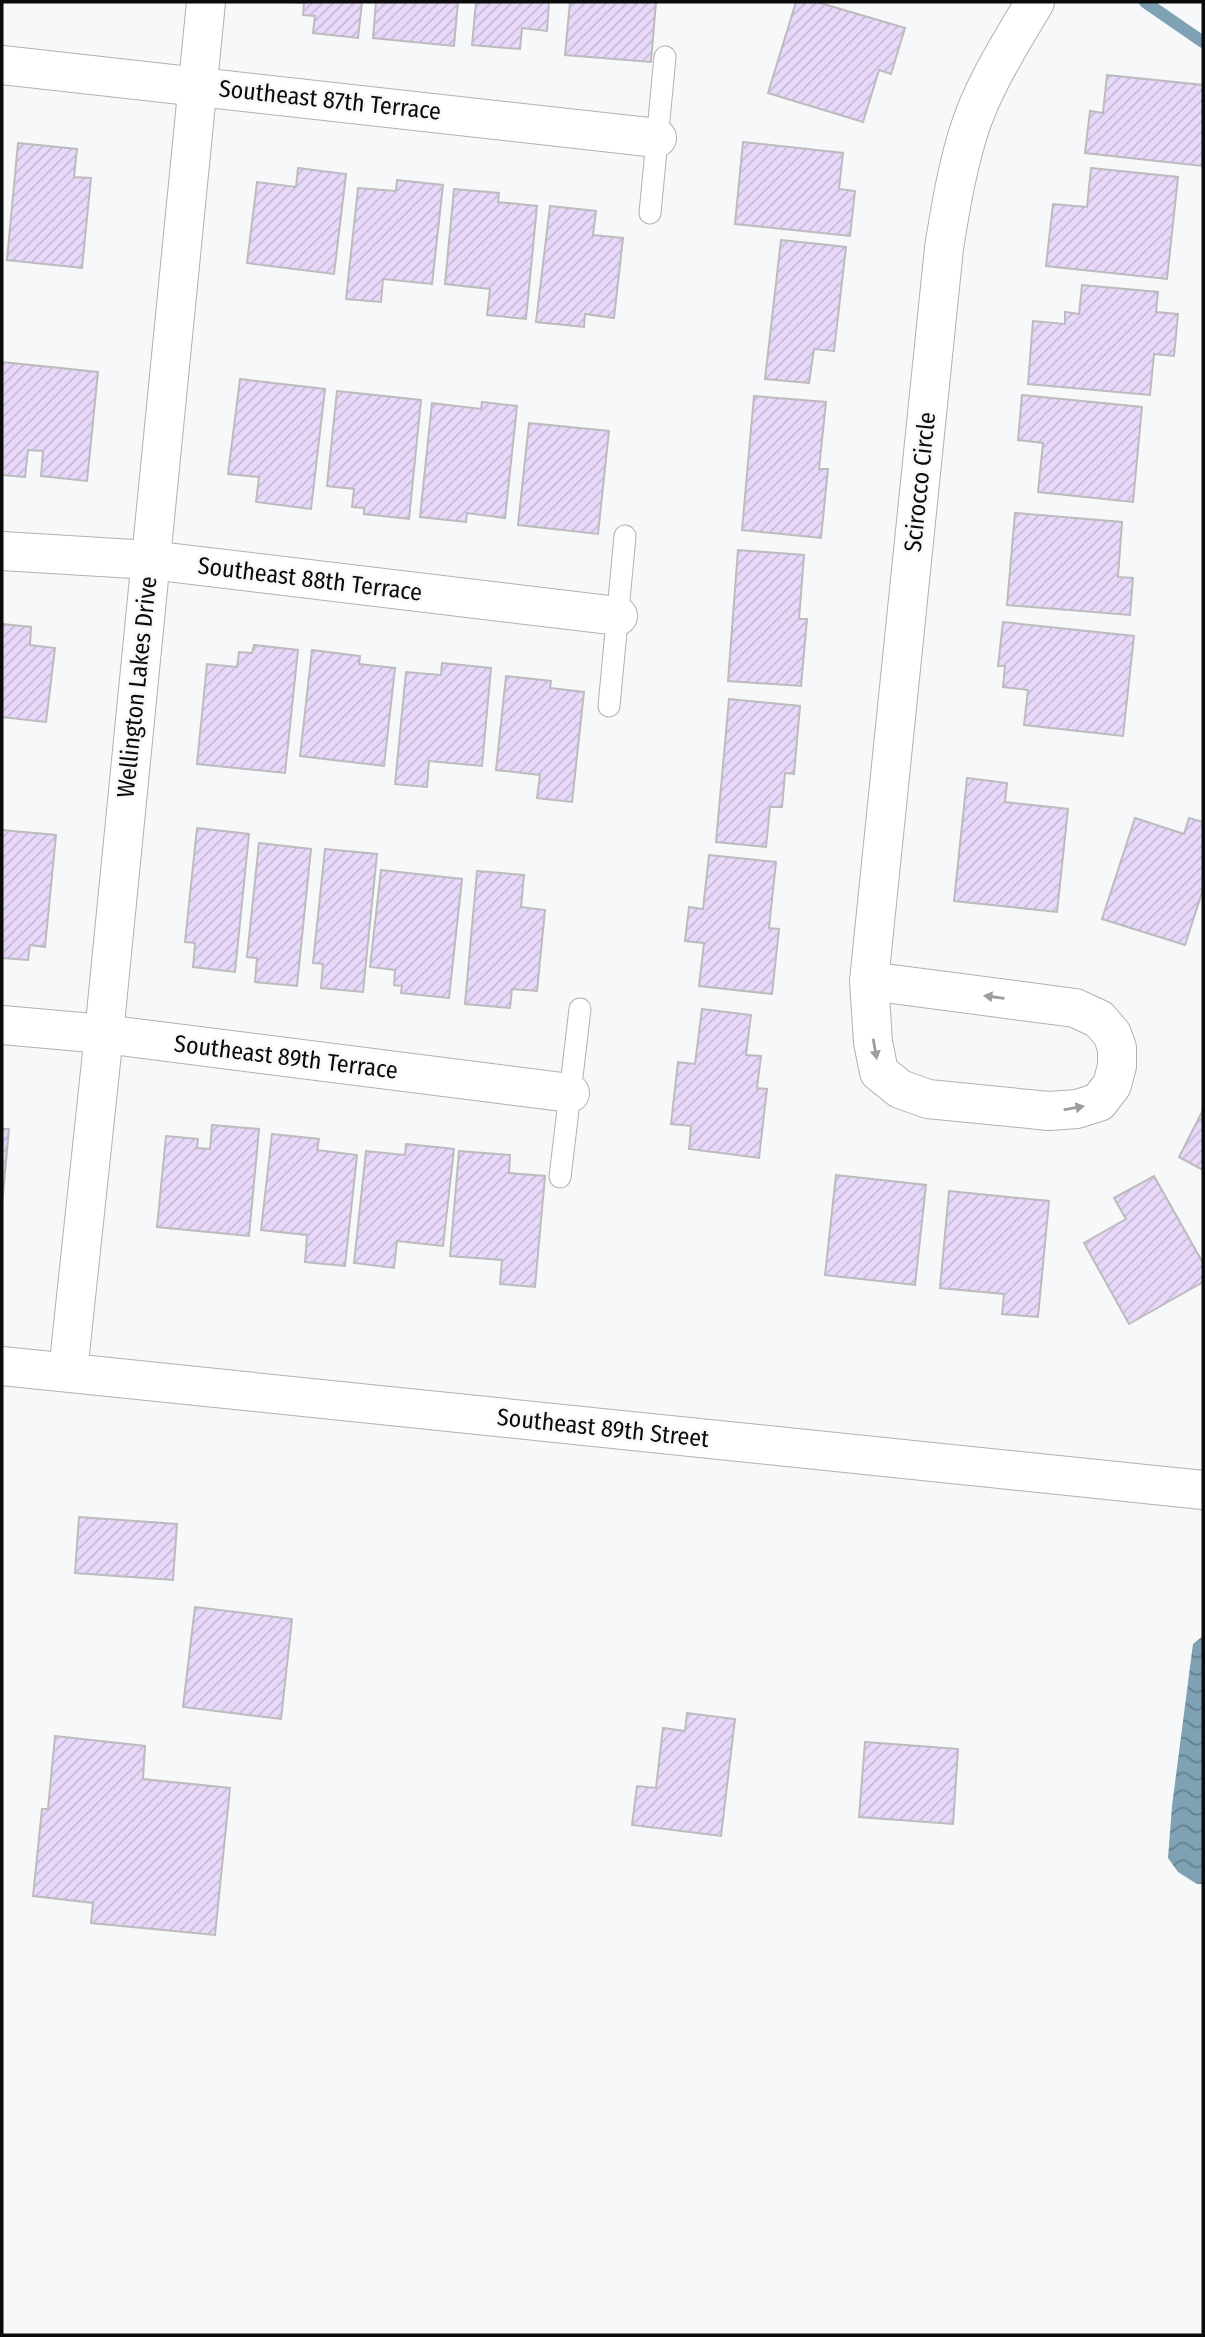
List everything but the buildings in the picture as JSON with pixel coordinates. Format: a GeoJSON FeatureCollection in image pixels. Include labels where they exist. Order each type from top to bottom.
{"type":"FeatureCollection","features":[{"type":"Feature","properties":{"kind":"street","name":"Wellington Lakes Drive"},"geometry":{"type":"LineString","coordinates":[[68,1372],[206,2]]}},
{"type":"Feature","properties":{"kind":"street","name":"Scirocco Circle"},"geometry":{"type":"LineString","coordinates":[[869,981],[1075,1009],[1099,1019],[1112,1034],[1118,1048],[1112,1085],[1099,1102],[1077,1109],[1049,1111],[928,1099],[900,1089],[879,1072],[873,1042],[869,981],[944,248],[967,135],[987,86],[1035,2]]}},
{"type":"Feature","properties":{"kind":"street","name":"Southeast 87th Terrace"},"geometry":{"type":"LineString","coordinates":[[2,65],[657,138]]}},
{"type":"Feature","properties":{"kind":"street","name":"Southeast 88th Terrace"},"geometry":{"type":"LineString","coordinates":[[2,551],[150,559],[618,617]]}},
{"type":"Feature","properties":{"kind":"street","name":"Southeast 89th Terrace"},"geometry":{"type":"LineString","coordinates":[[2,1025],[104,1034],[570,1093]]}},
{"type":"Feature","properties":{"kind":"street","name":"Southeast 89th Street"},"geometry":{"type":"LineString","coordinates":[[2,1366],[1203,1490]]}},
{"type":"Feature","properties":{"kind":"lane"},"geometry":{"type":"LineString","coordinates":[[650,213],[665,57]]}},
{"type":"Feature","properties":{"kind":"lane"},"geometry":{"type":"LineString","coordinates":[[609,706],[625,536]]}},
{"type":"Feature","properties":{"kind":"lane"},"geometry":{"type":"LineString","coordinates":[[560,1177],[580,1009]]}},
{"type":"Feature","properties":{"kind":"water"},"geometry":{"type":"Polygon","coordinates":[[[1203,1636],[1203,1884],[1197,1884],[1178,1872],[1168,1858],[1193,1644],[1203,1636]]]}},
{"type":"Feature","properties":{"kind":"waterway"},"geometry":{"type":"LineString","coordinates":[[1145,2],[1203,42]]}}]}
